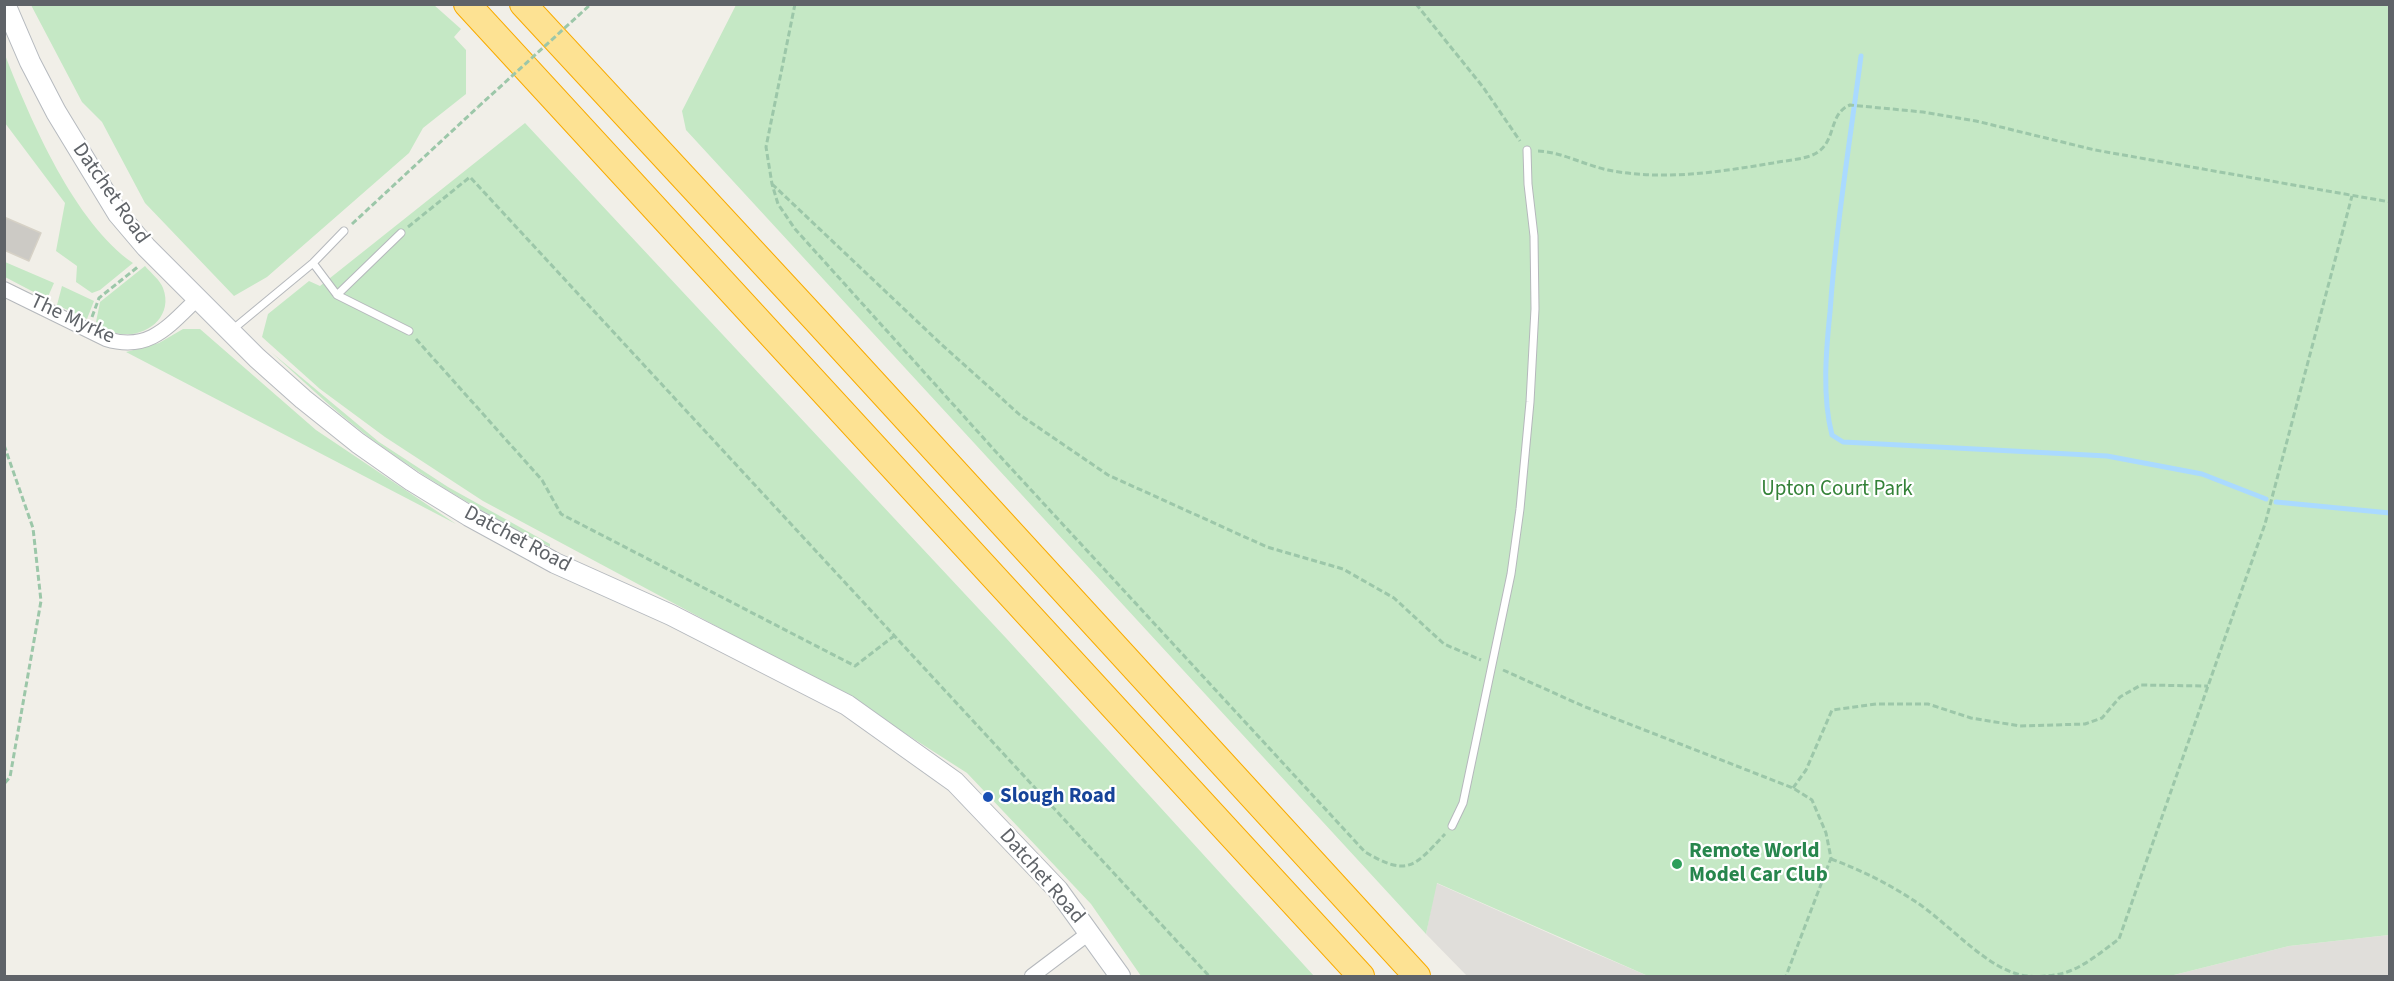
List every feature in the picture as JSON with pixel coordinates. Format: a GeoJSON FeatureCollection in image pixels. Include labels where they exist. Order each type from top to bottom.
{"type":"FeatureCollection","features":[{"type":"Feature","properties":{"kind":"highway"},"geometry":{"type":"LineString","coordinates":[[467,4],[1361,976]]}},
{"type":"Feature","properties":{"kind":"highway"},"geometry":{"type":"LineString","coordinates":[[523,4],[1418,976]]}},
{"type":"Feature","properties":{"kind":"main road","name":"Datchet Road"},"geometry":{"type":"LineString","coordinates":[[5,4],[30,62],[56,112],[118,214],[146,247],[197,299],[303,399],[358,443],[412,481],[459,510],[555,563],[671,615],[847,705],[955,782],[1058,890],[1120,976]]}},
{"type":"Feature","properties":{"kind":"street","name":"The Myrke"},"geometry":{"type":"LineString","coordinates":[[4,289],[87,330],[121,343],[148,340],[164,331],[197,299]]}},
{"type":"Feature","properties":{"kind":"street"},"geometry":{"type":"LineString","coordinates":[[1032,976],[1089,933]]}},
{"type":"Feature","properties":{"kind":"lane"},"geometry":{"type":"LineString","coordinates":[[1452,826],[1463,803],[1511,574],[1520,509],[1530,402],[1534,267],[1527,150]]}},
{"type":"Feature","properties":{"kind":"lane"},"geometry":{"type":"LineString","coordinates":[[230,331],[313,263],[344,231]]}},
{"type":"Feature","properties":{"kind":"lane"},"geometry":{"type":"LineString","coordinates":[[336,295],[401,233]]}},
{"type":"Feature","properties":{"kind":"lane"},"geometry":{"type":"LineString","coordinates":[[313,263],[336,295],[409,331]]}},
{"type":"Feature","properties":{"kind":"path"},"geometry":{"type":"LineString","coordinates":[[344,231],[591,4]]}},
{"type":"Feature","properties":{"kind":"path"},"geometry":{"type":"LineString","coordinates":[[795,4],[766,147],[778,204],[795,229],[1005,462],[1365,852],[1386,864],[1401,867],[1419,861],[1452,826]]}},
{"type":"Feature","properties":{"kind":"path"},"geometry":{"type":"LineString","coordinates":[[1416,4],[1484,87],[1509,127],[1527,150],[1553,152],[1589,165],[1640,174],[1679,175],[1723,171],[1803,158],[1819,152],[1828,141],[1837,114],[1842,108],[1850,105],[1923,112],[1976,121],[2095,150],[2390,202]]}},
{"type":"Feature","properties":{"kind":"path"},"geometry":{"type":"LineString","coordinates":[[401,233],[471,177],[1209,976]]}},
{"type":"Feature","properties":{"kind":"path"},"geometry":{"type":"LineString","coordinates":[[772,184],[940,343],[1020,415],[1108,475],[1267,547],[1343,569],[1394,598],[1444,644],[1583,706],[1793,788],[1812,800],[1826,833],[1831,858],[1786,976]]}},
{"type":"Feature","properties":{"kind":"path"},"geometry":{"type":"LineString","coordinates":[[1831,858],[1872,874],[1916,901],[1991,961],[2014,973],[2038,976],[2061,974],[2078,967],[2119,939],[2265,524],[2352,196]]}},
{"type":"Feature","properties":{"kind":"path"},"geometry":{"type":"LineString","coordinates":[[87,330],[99,298],[140,265]]}},
{"type":"Feature","properties":{"kind":"path"},"geometry":{"type":"LineString","coordinates":[[409,331],[542,480],[561,514],[855,666],[894,636]]}},
{"type":"Feature","properties":{"kind":"path"},"geometry":{"type":"LineString","coordinates":[[4,445],[33,528],[41,601],[10,777],[4,784]]}},
{"type":"Feature","properties":{"kind":"path"},"geometry":{"type":"LineString","coordinates":[[1793,788],[1806,770],[1832,710],[1876,704],[1928,704],[1971,718],[2020,726],[2085,724],[2102,718],[2120,697],[2141,685],[2208,686]]}},
{"type":"Feature","properties":{"kind":"shaded area"},"geometry":{"type":"Polygon","coordinates":[[[1436,883],[1648,976],[1467,976],[1426,934],[1436,883]]]}},
{"type":"Feature","properties":{"kind":"shaded area"},"geometry":{"type":"Polygon","coordinates":[[[2389,935],[2389,976],[2170,976],[2289,946],[2389,935]]]}},
{"type":"Feature","properties":{"kind":"green space"},"geometry":{"type":"Polygon","coordinates":[[[31,5],[434,5],[461,29],[454,37],[466,50],[466,94],[423,128],[409,153],[267,277],[234,296],[145,203],[102,122],[82,102],[31,5]]]}},
{"type":"Feature","properties":{"kind":"green space","name":"Upton Court Park"},"geometry":{"type":"Polygon","coordinates":[[[736,5],[2389,5],[2389,935],[2289,946],[2170,976],[1648,976],[1437,883],[1426,934],[686,130],[682,111],[736,5]]]}},
{"type":"Feature","properties":{"kind":"green space"},"geometry":{"type":"Polygon","coordinates":[[[5,55],[41,139],[73,197],[112,245],[133,263],[100,290],[92,293],[76,282],[77,266],[56,251],[65,203],[5,123],[5,55]]]}},
{"type":"Feature","properties":{"kind":"green space"},"geometry":{"type":"Polygon","coordinates":[[[525,123],[1006,638],[1314,976],[1141,976],[1091,904],[967,773],[892,725],[718,627],[483,501],[385,437],[320,389],[262,337],[268,314],[309,281],[320,286],[525,123]]]}},
{"type":"Feature","properties":{"kind":"green space"},"geometry":{"type":"Polygon","coordinates":[[[5,262],[54,283],[47,299],[5,277],[5,262]]]}},
{"type":"Feature","properties":{"kind":"green space"},"geometry":{"type":"Polygon","coordinates":[[[145,266],[158,279],[163,288],[164,309],[160,318],[144,331],[134,334],[112,332],[96,322],[100,302],[145,266]]]}},
{"type":"Feature","properties":{"kind":"green space"},"geometry":{"type":"Polygon","coordinates":[[[62,286],[94,301],[87,319],[57,305],[62,286]]]}},
{"type":"Feature","properties":{"kind":"green space"},"geometry":{"type":"Polygon","coordinates":[[[183,329],[200,329],[316,430],[456,524],[126,352],[159,343],[183,329]]]}},
{"type":"Feature","properties":{"kind":"green space"},"geometry":{"type":"Polygon","coordinates":[[[271,352],[379,442],[448,487],[550,544],[550,547],[466,501],[384,448],[340,414],[271,352]]]}},
{"type":"Feature","properties":{"kind":"building"},"geometry":{"type":"Polygon","coordinates":[[[4,217],[41,233],[29,261],[4,250],[4,217]]]}},
{"type":"Feature","properties":{"kind":"waterway"},"geometry":{"type":"LineString","coordinates":[[1861,56],[1840,216],[1827,342],[1826,390],[1832,435],[1843,442],[2107,456],[2202,474],[2266,499]]}},
{"type":"Feature","properties":{"kind":"waterway"},"geometry":{"type":"LineString","coordinates":[[2276,502],[2390,513]]}},
{"type":"Feature","properties":{"kind":"place","name":"Slough Road"},"geometry":{"type":"Point","coordinates":[988,797]}},
{"type":"Feature","properties":{"kind":"place","name":"Remote World Model Car Club"},"geometry":{"type":"Point","coordinates":[1677,864]}}]}
